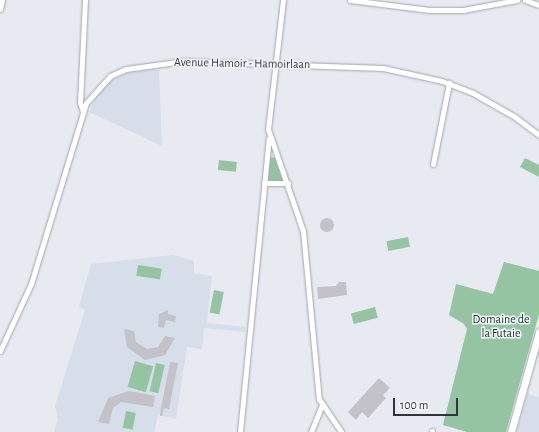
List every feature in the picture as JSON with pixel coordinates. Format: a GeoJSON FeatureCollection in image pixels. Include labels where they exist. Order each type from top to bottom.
{"type":"FeatureCollection","features":[{"type":"Feature","properties":{"kind":"main road"},"geometry":{"type":"LineString","coordinates":[[511,432],[539,332]]}},
{"type":"Feature","properties":{"kind":"street"},"geometry":{"type":"LineString","coordinates":[[0,9],[2,0]]}},
{"type":"Feature","properties":{"kind":"street"},"geometry":{"type":"LineString","coordinates":[[83,112],[80,102],[85,0]]}},
{"type":"Feature","properties":{"kind":"street"},"geometry":{"type":"LineString","coordinates":[[240,432],[264,183],[272,154],[270,135],[275,64],[284,0]]}},
{"type":"Feature","properties":{"kind":"street"},"geometry":{"type":"LineString","coordinates":[[350,0],[456,10],[516,0]]}},
{"type":"Feature","properties":{"kind":"street"},"geometry":{"type":"LineString","coordinates":[[525,0],[539,5]]}},
{"type":"Feature","properties":{"kind":"street","name":"Avenue Hamoir - Hamoirlaan"},"geometry":{"type":"LineString","coordinates":[[0,351],[31,284],[83,112],[98,86],[110,76],[126,69],[184,61],[383,68],[449,83],[495,105],[539,135]]}},
{"type":"Feature","properties":{"kind":"street"},"geometry":{"type":"LineString","coordinates":[[433,164],[449,83]]}},
{"type":"Feature","properties":{"kind":"street"},"geometry":{"type":"LineString","coordinates":[[270,135],[272,154],[288,183],[304,238],[322,405],[311,432]]}},
{"type":"Feature","properties":{"kind":"street"},"geometry":{"type":"LineString","coordinates":[[264,183],[288,183]]}},
{"type":"Feature","properties":{"kind":"street"},"geometry":{"type":"LineString","coordinates":[[322,405],[341,432]]}},
{"type":"Feature","properties":{"kind":"shaded area"},"geometry":{"type":"Polygon","coordinates":[[[159,70],[162,146],[89,112],[97,96],[112,80],[132,71],[159,70]]]}},
{"type":"Feature","properties":{"kind":"shaded area"},"geometry":{"type":"Polygon","coordinates":[[[173,255],[194,261],[194,273],[212,276],[207,323],[246,327],[245,332],[204,328],[202,349],[187,347],[176,419],[158,415],[154,432],[54,432],[58,419],[55,406],[85,310],[79,307],[91,264],[173,255]]]}},
{"type":"Feature","properties":{"kind":"shaded area"},"geometry":{"type":"Polygon","coordinates":[[[527,394],[539,397],[539,432],[517,432],[527,394]]]}},
{"type":"Feature","properties":{"kind":"green space"},"geometry":{"type":"Polygon","coordinates":[[[270,157],[275,158],[283,182],[266,180],[270,157]]]}},
{"type":"Feature","properties":{"kind":"green space"},"geometry":{"type":"Polygon","coordinates":[[[525,158],[539,165],[539,177],[520,167],[525,158]]]}},
{"type":"Feature","properties":{"kind":"green space"},"geometry":{"type":"Polygon","coordinates":[[[219,160],[237,162],[236,172],[218,170],[219,160]]]}},
{"type":"Feature","properties":{"kind":"green space"},"geometry":{"type":"Polygon","coordinates":[[[408,237],[410,247],[388,251],[386,241],[408,237]]]}},
{"type":"Feature","properties":{"kind":"green space","name":"Domaine de la Futaie"},"geometry":{"type":"Polygon","coordinates":[[[504,262],[539,271],[539,314],[506,432],[467,432],[443,425],[467,329],[464,324],[449,315],[456,284],[493,294],[504,262]]]}},
{"type":"Feature","properties":{"kind":"green space"},"geometry":{"type":"Polygon","coordinates":[[[138,265],[162,269],[160,280],[136,276],[138,265]]]}},
{"type":"Feature","properties":{"kind":"green space"},"geometry":{"type":"Polygon","coordinates":[[[214,290],[224,292],[219,314],[210,313],[214,290]]]}},
{"type":"Feature","properties":{"kind":"green space"},"geometry":{"type":"Polygon","coordinates":[[[375,307],[378,318],[354,324],[351,313],[375,307]]]}},
{"type":"Feature","properties":{"kind":"green space"},"geometry":{"type":"Polygon","coordinates":[[[135,361],[153,366],[146,392],[128,387],[135,361]]]}},
{"type":"Feature","properties":{"kind":"green space"},"geometry":{"type":"Polygon","coordinates":[[[156,363],[165,365],[158,393],[149,391],[156,363]]]}},
{"type":"Feature","properties":{"kind":"green space"},"geometry":{"type":"Polygon","coordinates":[[[126,411],[136,413],[133,430],[123,428],[126,411]]]}},
{"type":"Feature","properties":{"kind":"building"},"geometry":{"type":"Polygon","coordinates":[[[327,218],[332,220],[334,225],[332,230],[327,232],[322,230],[320,225],[322,220],[327,218]]]}},
{"type":"Feature","properties":{"kind":"building"},"geometry":{"type":"Polygon","coordinates":[[[339,282],[346,282],[347,295],[318,299],[317,287],[336,286],[339,282]]]}},
{"type":"Feature","properties":{"kind":"building"},"geometry":{"type":"Polygon","coordinates":[[[168,310],[168,314],[176,316],[175,322],[166,320],[164,328],[158,327],[159,314],[168,310]]]}},
{"type":"Feature","properties":{"kind":"building"},"geometry":{"type":"Polygon","coordinates":[[[124,329],[134,331],[136,342],[147,349],[158,347],[165,336],[175,338],[165,355],[145,360],[127,347],[124,329]]]}},
{"type":"Feature","properties":{"kind":"building"},"geometry":{"type":"Polygon","coordinates":[[[170,362],[178,363],[169,409],[164,408],[162,416],[160,416],[161,408],[170,362]]]}},
{"type":"Feature","properties":{"kind":"building"},"geometry":{"type":"Polygon","coordinates":[[[379,378],[390,388],[383,395],[386,398],[368,418],[362,412],[356,420],[348,412],[379,378]]]}},
{"type":"Feature","properties":{"kind":"building"},"geometry":{"type":"Polygon","coordinates":[[[129,391],[155,396],[153,407],[121,402],[113,408],[109,424],[98,422],[108,398],[129,391]]]}}]}
